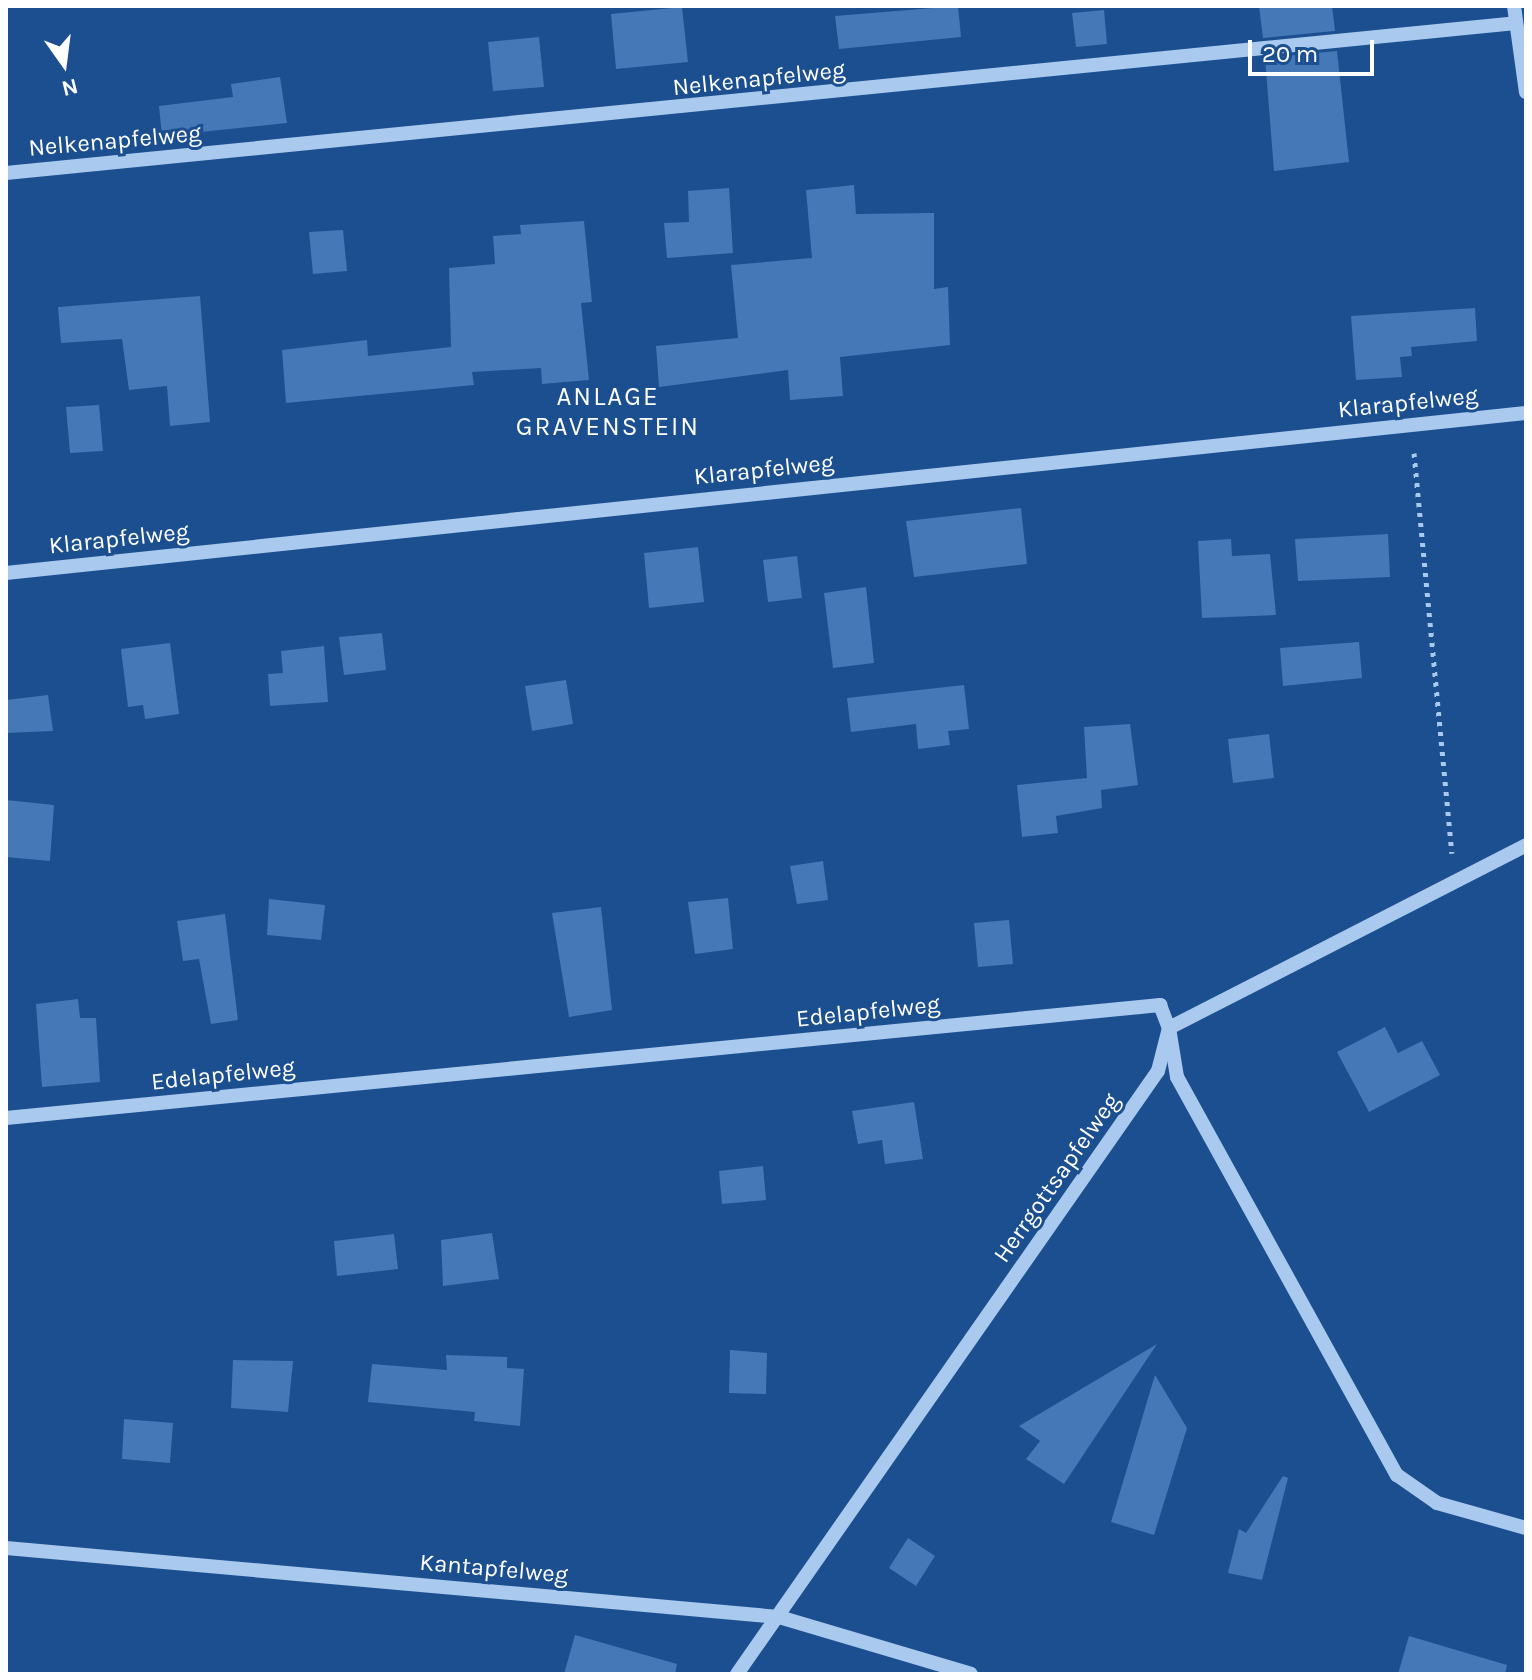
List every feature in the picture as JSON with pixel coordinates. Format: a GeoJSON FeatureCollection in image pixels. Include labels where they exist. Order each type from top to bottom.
{"type":"FeatureCollection","features":[{"type":"Feature","properties":{"kind":"street"},"geometry":{"type":"LineString","coordinates":[[1514,6],[1526,92]]}},
{"type":"Feature","properties":{"kind":"street","name":"Nelkenapfelweg"},"geometry":{"type":"LineString","coordinates":[[6,173],[1516,23]]}},
{"type":"Feature","properties":{"kind":"street","name":"Klarapfelweg"},"geometry":{"type":"LineString","coordinates":[[6,573],[1526,413]]}},
{"type":"Feature","properties":{"kind":"street"},"geometry":{"type":"LineString","coordinates":[[1526,845],[1169,1028],[1177,1077],[1397,1475],[1437,1503],[1526,1528]]}},
{"type":"Feature","properties":{"kind":"street","name":"Edelapfelweg"},"geometry":{"type":"LineString","coordinates":[[6,1118],[1160,1005],[1169,1028]]}},
{"type":"Feature","properties":{"kind":"street","name":"Herrgottsapfelweg"},"geometry":{"type":"LineString","coordinates":[[737,1674],[1158,1071],[1169,1028]]}},
{"type":"Feature","properties":{"kind":"street","name":"Kantapfelweg"},"geometry":{"type":"LineString","coordinates":[[6,1548],[779,1617],[971,1674]]}},
{"type":"Feature","properties":{"kind":"path"},"geometry":{"type":"LineString","coordinates":[[1411,424],[1454,883]]}},
{"type":"Feature","properties":{"kind":"building"},"geometry":{"type":"Polygon","coordinates":[[[958,6],[961,37],[839,49],[835,16],[958,6]]]}},
{"type":"Feature","properties":{"kind":"building"},"geometry":{"type":"Polygon","coordinates":[[[1259,6],[1332,6],[1335,31],[1263,38],[1259,6]]]}},
{"type":"Feature","properties":{"kind":"building"},"geometry":{"type":"Polygon","coordinates":[[[682,7],[688,62],[616,69],[611,14],[682,7]]]}},
{"type":"Feature","properties":{"kind":"building"},"geometry":{"type":"Polygon","coordinates":[[[1104,10],[1107,44],[1076,47],[1072,13],[1104,10]]]}},
{"type":"Feature","properties":{"kind":"building"},"geometry":{"type":"Polygon","coordinates":[[[539,37],[544,87],[493,91],[488,42],[539,37]]]}},
{"type":"Feature","properties":{"kind":"building"},"geometry":{"type":"Polygon","coordinates":[[[1337,51],[1349,162],[1274,171],[1265,58],[1337,51]]]}},
{"type":"Feature","properties":{"kind":"building"},"geometry":{"type":"Polygon","coordinates":[[[280,77],[287,123],[162,136],[159,106],[233,97],[231,84],[280,77]]]}},
{"type":"Feature","properties":{"kind":"building"},"geometry":{"type":"Polygon","coordinates":[[[854,185],[856,214],[934,213],[934,289],[948,287],[950,345],[840,357],[843,396],[790,400],[788,370],[659,387],[656,346],[738,338],[731,265],[812,258],[806,190],[854,185]]]}},
{"type":"Feature","properties":{"kind":"building"},"geometry":{"type":"Polygon","coordinates":[[[729,188],[733,253],[667,258],[664,223],[689,222],[688,191],[729,188]]]}},
{"type":"Feature","properties":{"kind":"building"},"geometry":{"type":"Polygon","coordinates":[[[584,221],[592,302],[581,303],[589,380],[542,384],[541,368],[472,372],[474,385],[286,403],[282,350],[367,340],[368,356],[451,347],[449,268],[495,264],[493,236],[521,234],[520,225],[584,221]]]}},
{"type":"Feature","properties":{"kind":"building"},"geometry":{"type":"Polygon","coordinates":[[[343,230],[347,271],[313,274],[309,232],[343,230]]]}},
{"type":"Feature","properties":{"kind":"building"},"geometry":{"type":"Polygon","coordinates":[[[200,296],[210,422],[170,426],[167,386],[129,390],[122,339],[61,343],[58,307],[200,296]]]}},
{"type":"Feature","properties":{"kind":"building"},"geometry":{"type":"Polygon","coordinates":[[[1475,308],[1477,341],[1411,347],[1412,356],[1400,357],[1402,377],[1356,380],[1351,316],[1475,308]]]}},
{"type":"Feature","properties":{"kind":"building"},"geometry":{"type":"Polygon","coordinates":[[[99,405],[103,451],[70,453],[66,407],[99,405]]]}},
{"type":"Feature","properties":{"kind":"building"},"geometry":{"type":"Polygon","coordinates":[[[1021,508],[1027,564],[914,577],[906,521],[1021,508]]]}},
{"type":"Feature","properties":{"kind":"building"},"geometry":{"type":"Polygon","coordinates":[[[1388,534],[1390,577],[1298,581],[1295,539],[1388,534]]]}},
{"type":"Feature","properties":{"kind":"building"},"geometry":{"type":"Polygon","coordinates":[[[1231,539],[1232,556],[1270,554],[1276,615],[1202,618],[1198,541],[1231,539]]]}},
{"type":"Feature","properties":{"kind":"building"},"geometry":{"type":"Polygon","coordinates":[[[698,547],[704,602],[649,608],[644,553],[698,547]]]}},
{"type":"Feature","properties":{"kind":"building"},"geometry":{"type":"Polygon","coordinates":[[[797,556],[802,598],[768,602],[763,560],[797,556]]]}},
{"type":"Feature","properties":{"kind":"building"},"geometry":{"type":"Polygon","coordinates":[[[866,587],[874,663],[833,668],[824,593],[866,587]]]}},
{"type":"Feature","properties":{"kind":"building"},"geometry":{"type":"Polygon","coordinates":[[[382,633],[386,670],[344,675],[339,637],[382,633]]]}},
{"type":"Feature","properties":{"kind":"building"},"geometry":{"type":"Polygon","coordinates":[[[1359,642],[1362,678],[1283,686],[1280,648],[1359,642]]]}},
{"type":"Feature","properties":{"kind":"building"},"geometry":{"type":"Polygon","coordinates":[[[170,643],[179,714],[145,719],[143,705],[128,707],[121,649],[170,643]]]}},
{"type":"Feature","properties":{"kind":"building"},"geometry":{"type":"Polygon","coordinates":[[[324,646],[328,702],[270,706],[268,674],[283,673],[281,651],[324,646]]]}},
{"type":"Feature","properties":{"kind":"building"},"geometry":{"type":"Polygon","coordinates":[[[566,680],[573,724],[532,731],[525,686],[566,680]]]}},
{"type":"Feature","properties":{"kind":"building"},"geometry":{"type":"Polygon","coordinates":[[[964,685],[969,729],[948,731],[950,745],[918,749],[916,724],[851,732],[847,698],[964,685]]]}},
{"type":"Feature","properties":{"kind":"building"},"geometry":{"type":"Polygon","coordinates":[[[48,695],[53,731],[6,733],[6,700],[48,695]]]}},
{"type":"Feature","properties":{"kind":"building"},"geometry":{"type":"Polygon","coordinates":[[[1130,724],[1138,785],[1101,790],[1102,808],[1056,816],[1058,833],[1022,837],[1017,785],[1087,778],[1084,727],[1130,724]]]}},
{"type":"Feature","properties":{"kind":"building"},"geometry":{"type":"Polygon","coordinates":[[[1269,734],[1274,778],[1233,783],[1228,739],[1269,734]]]}},
{"type":"Feature","properties":{"kind":"building"},"geometry":{"type":"Polygon","coordinates":[[[6,800],[54,805],[50,861],[6,857],[6,800]]]}},
{"type":"Feature","properties":{"kind":"building"},"geometry":{"type":"Polygon","coordinates":[[[823,861],[828,900],[797,904],[790,866],[823,861]]]}},
{"type":"Feature","properties":{"kind":"building"},"geometry":{"type":"Polygon","coordinates":[[[728,898],[733,949],[695,954],[688,902],[728,898]]]}},
{"type":"Feature","properties":{"kind":"building"},"geometry":{"type":"Polygon","coordinates":[[[269,899],[325,905],[321,940],[267,935],[269,899]]]}},
{"type":"Feature","properties":{"kind":"building"},"geometry":{"type":"Polygon","coordinates":[[[601,907],[612,1010],[569,1017],[552,913],[601,907]]]}},
{"type":"Feature","properties":{"kind":"building"},"geometry":{"type":"Polygon","coordinates":[[[225,914],[238,1020],[211,1024],[199,959],[183,961],[177,921],[225,914]]]}},
{"type":"Feature","properties":{"kind":"building"},"geometry":{"type":"Polygon","coordinates":[[[1009,920],[1013,964],[978,967],[974,923],[1009,920]]]}},
{"type":"Feature","properties":{"kind":"building"},"geometry":{"type":"Polygon","coordinates":[[[78,999],[80,1018],[96,1018],[100,1082],[42,1087],[36,1004],[78,999]]]}},
{"type":"Feature","properties":{"kind":"building"},"geometry":{"type":"Polygon","coordinates":[[[1385,1027],[1398,1053],[1422,1041],[1440,1075],[1369,1112],[1337,1052],[1385,1027]]]}},
{"type":"Feature","properties":{"kind":"building"},"geometry":{"type":"Polygon","coordinates":[[[914,1102],[923,1159],[885,1164],[882,1140],[858,1144],[852,1111],[914,1102]]]}},
{"type":"Feature","properties":{"kind":"building"},"geometry":{"type":"Polygon","coordinates":[[[763,1166],[766,1200],[722,1204],[719,1171],[763,1166]]]}},
{"type":"Feature","properties":{"kind":"building"},"geometry":{"type":"Polygon","coordinates":[[[492,1233],[499,1279],[443,1286],[441,1240],[492,1233]]]}},
{"type":"Feature","properties":{"kind":"building"},"geometry":{"type":"Polygon","coordinates":[[[394,1234],[398,1269],[337,1276],[334,1241],[394,1234]]]}},
{"type":"Feature","properties":{"kind":"building"},"geometry":{"type":"Polygon","coordinates":[[[1157,1344],[1064,1484],[1026,1459],[1040,1441],[1019,1426],[1157,1344]]]}},
{"type":"Feature","properties":{"kind":"building"},"geometry":{"type":"Polygon","coordinates":[[[730,1350],[767,1353],[766,1394],[729,1393],[730,1350]]]}},
{"type":"Feature","properties":{"kind":"building"},"geometry":{"type":"Polygon","coordinates":[[[446,1355],[507,1357],[507,1368],[524,1369],[520,1426],[474,1421],[475,1412],[368,1402],[372,1364],[447,1370],[446,1355]]]}},
{"type":"Feature","properties":{"kind":"building"},"geometry":{"type":"Polygon","coordinates":[[[233,1360],[293,1361],[288,1412],[231,1408],[233,1360]]]}},
{"type":"Feature","properties":{"kind":"building"},"geometry":{"type":"Polygon","coordinates":[[[1155,1375],[1187,1428],[1154,1535],[1111,1522],[1155,1375]]]}},
{"type":"Feature","properties":{"kind":"building"},"geometry":{"type":"Polygon","coordinates":[[[124,1419],[173,1423],[170,1463],[122,1459],[124,1419]]]}},
{"type":"Feature","properties":{"kind":"building"},"geometry":{"type":"Polygon","coordinates":[[[1283,1476],[1288,1478],[1262,1580],[1228,1573],[1239,1529],[1246,1533],[1283,1476]]]}},
{"type":"Feature","properties":{"kind":"building"},"geometry":{"type":"Polygon","coordinates":[[[908,1538],[935,1556],[916,1586],[889,1568],[908,1538]]]}},
{"type":"Feature","properties":{"kind":"building"},"geometry":{"type":"Polygon","coordinates":[[[575,1635],[677,1664],[675,1674],[564,1674],[575,1635]]]}},
{"type":"Feature","properties":{"kind":"building"},"geometry":{"type":"Polygon","coordinates":[[[1409,1636],[1507,1665],[1505,1674],[1398,1674],[1409,1636]]]}},
{"type":"Feature","properties":{"kind":"district","name":"ANLAGE GRAVENSTEIN"},"geometry":{"type":"Point","coordinates":[608,412]}}]}
